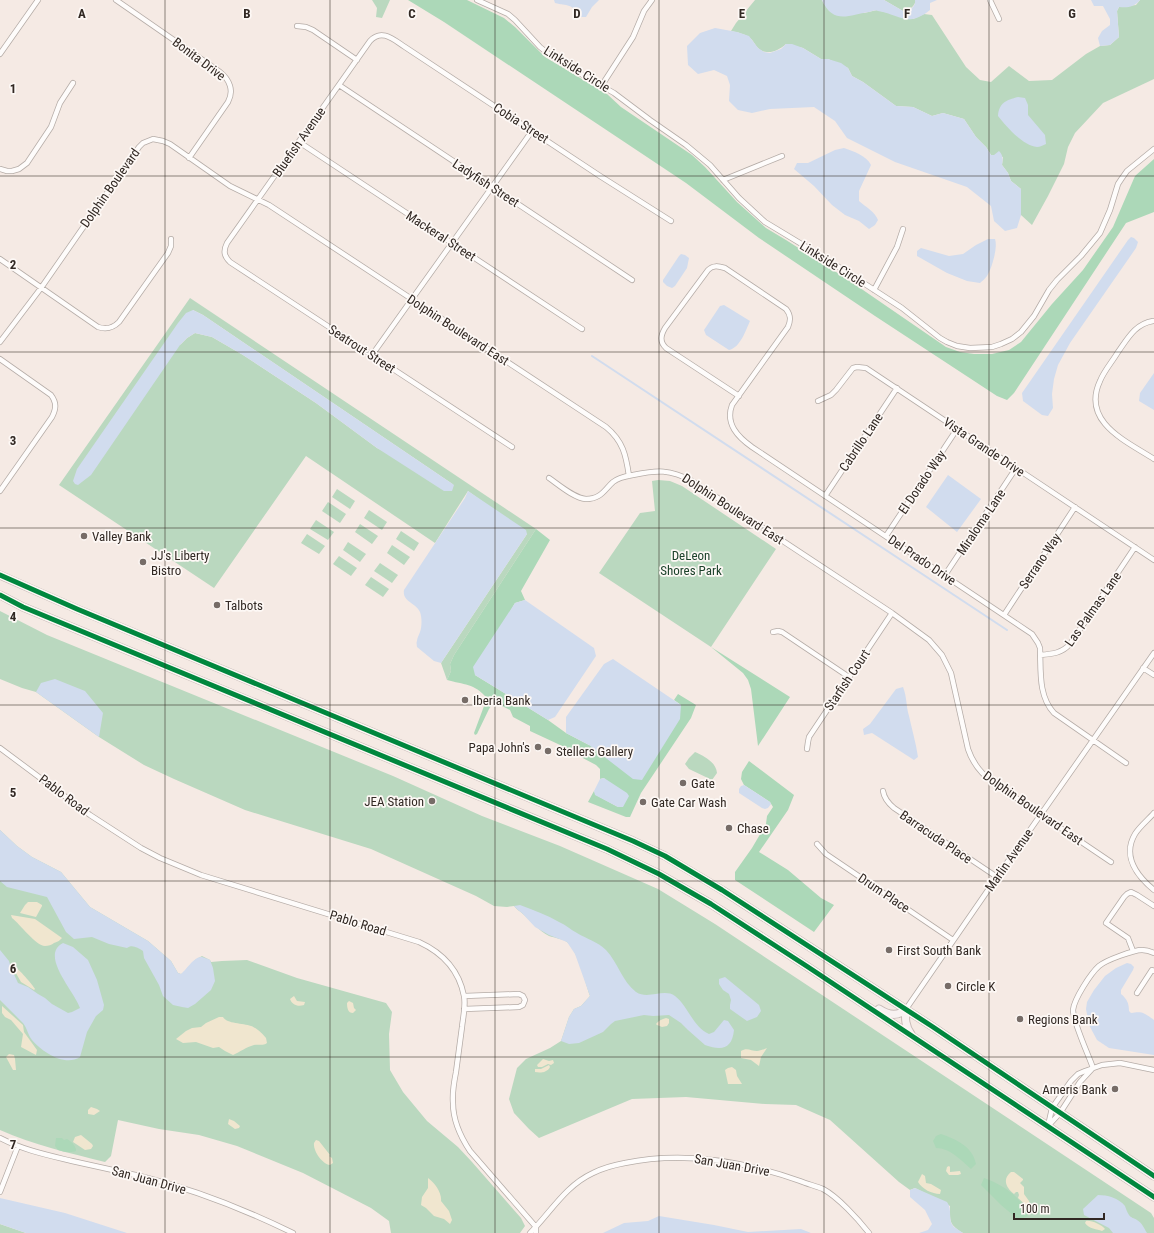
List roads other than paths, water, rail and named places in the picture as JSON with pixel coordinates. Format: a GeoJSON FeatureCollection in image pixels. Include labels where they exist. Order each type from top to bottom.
{"type":"FeatureCollection","features":[{"type":"Feature","properties":{"kind":"main road"},"geometry":{"type":"LineString","coordinates":[[0,575],[77,610],[633,840],[665,856],[699,875],[906,1009],[1154,1176]]}},
{"type":"Feature","properties":{"kind":"main road"},"geometry":{"type":"LineString","coordinates":[[0,595],[23,607],[637,862],[711,904],[1154,1197]]}},
{"type":"Feature","properties":{"kind":"main road"},"geometry":{"type":"LineString","coordinates":[[808,967],[824,972],[885,1013],[893,1015],[900,1014],[906,1009]]}},
{"type":"Feature","properties":{"kind":"main road"},"geometry":{"type":"LineString","coordinates":[[906,1009],[907,1028],[915,1038]]}},
{"type":"Feature","properties":{"kind":"street"},"geometry":{"type":"LineString","coordinates":[[0,54],[38,0]]}},
{"type":"Feature","properties":{"kind":"street","name":"Bonita Drive"},"geometry":{"type":"LineString","coordinates":[[116,0],[220,72],[229,83],[231,93],[228,102],[189,158]]}},
{"type":"Feature","properties":{"kind":"street","name":"Linkside Circle"},"geometry":{"type":"LineString","coordinates":[[477,0],[508,14],[540,47],[550,55],[602,85],[686,145],[710,165],[755,214],[775,230],[828,260],[902,308],[947,342],[957,346],[970,348],[992,347],[1006,342],[1021,332],[1034,316],[1049,290],[1057,280],[1090,246],[1105,223],[1118,184],[1124,175],[1154,150]]}},
{"type":"Feature","properties":{"kind":"street"},"geometry":{"type":"LineString","coordinates":[[602,85],[633,37],[644,11],[652,0]]}},
{"type":"Feature","properties":{"kind":"street"},"geometry":{"type":"LineString","coordinates":[[990,0],[999,20]]}},
{"type":"Feature","properties":{"kind":"street"},"geometry":{"type":"LineString","coordinates":[[297,26],[306,27],[313,30],[357,60]]}},
{"type":"Feature","properties":{"kind":"street","name":"Cobia Street"},"geometry":{"type":"LineString","coordinates":[[370,41],[377,35],[381,34],[388,36],[671,221]]}},
{"type":"Feature","properties":{"kind":"street","name":"Bluefish Avenue"},"geometry":{"type":"LineString","coordinates":[[227,243],[370,41]]}},
{"type":"Feature","properties":{"kind":"street"},"geometry":{"type":"LineString","coordinates":[[0,169],[12,171],[19,169],[27,163],[52,128],[60,103],[72,83]]}},
{"type":"Feature","properties":{"kind":"street","name":"Ladyfish Street"},"geometry":{"type":"LineString","coordinates":[[339,85],[632,280]]}},
{"type":"Feature","properties":{"kind":"street"},"geometry":{"type":"LineString","coordinates":[[372,355],[532,131]]}},
{"type":"Feature","properties":{"kind":"street","name":"Dolphin Boulevard"},"geometry":{"type":"LineString","coordinates":[[0,342],[41,288],[139,147],[147,141],[155,139],[170,144],[230,186],[258,200]]}},
{"type":"Feature","properties":{"kind":"street","name":"Mackeral Street"},"geometry":{"type":"LineString","coordinates":[[299,142],[582,329]]}},
{"type":"Feature","properties":{"kind":"street"},"geometry":{"type":"LineString","coordinates":[[723,180],[782,156]]}},
{"type":"Feature","properties":{"kind":"street","name":"Dolphin Boulevard East"},"geometry":{"type":"LineString","coordinates":[[258,200],[269,205],[606,427],[617,437],[622,446],[626,456],[629,476],[658,470],[682,475],[892,613],[929,640],[946,661],[954,680],[968,749],[976,767],[987,778],[1111,862]]}},
{"type":"Feature","properties":{"kind":"street"},"geometry":{"type":"LineString","coordinates":[[874,290],[897,247],[903,229]]}},
{"type":"Feature","properties":{"kind":"street"},"geometry":{"type":"LineString","coordinates":[[0,259],[98,327],[103,329],[112,328],[119,322],[168,253],[171,246],[171,239]]}},
{"type":"Feature","properties":{"kind":"street","name":"Seatrout Street"},"geometry":{"type":"LineString","coordinates":[[227,243],[224,251],[230,262],[512,447]]}},
{"type":"Feature","properties":{"kind":"street","name":"Del Prado Drive"},"geometry":{"type":"LineString","coordinates":[[739,396],[666,348],[661,338],[665,328],[708,270],[716,266],[725,268],[786,309],[790,315],[788,327],[739,396],[732,405],[730,416],[731,423],[738,436],[744,442],[1032,634],[1038,643],[1042,684],[1050,710],[1126,763]]}},
{"type":"Feature","properties":{"kind":"street"},"geometry":{"type":"LineString","coordinates":[[1153,321],[1145,322],[1131,334],[1101,379],[1097,388],[1096,400],[1098,414],[1107,427],[1154,460]]}},
{"type":"Feature","properties":{"kind":"street"},"geometry":{"type":"LineString","coordinates":[[0,359],[51,395],[56,403],[56,408],[52,417],[0,491]]}},
{"type":"Feature","properties":{"kind":"street","name":"Vista Grande Drive"},"geometry":{"type":"LineString","coordinates":[[818,401],[831,395],[850,371],[856,367],[866,368],[1154,560]]}},
{"type":"Feature","properties":{"kind":"street","name":"Cabrillo Lane"},"geometry":{"type":"LineString","coordinates":[[825,496],[897,388]]}},
{"type":"Feature","properties":{"kind":"street","name":"El Dorado Way"},"geometry":{"type":"LineString","coordinates":[[886,536],[958,429]]}},
{"type":"Feature","properties":{"kind":"street","name":"Miraloma Lane"},"geometry":{"type":"LineString","coordinates":[[945,575],[1016,468]]}},
{"type":"Feature","properties":{"kind":"street"},"geometry":{"type":"LineString","coordinates":[[549,478],[576,496],[587,499],[600,496],[613,482],[629,476]]}},
{"type":"Feature","properties":{"kind":"street","name":"Serrano Way"},"geometry":{"type":"LineString","coordinates":[[1004,615],[1075,508]]}},
{"type":"Feature","properties":{"kind":"street","name":"Las Palmas Lane"},"geometry":{"type":"LineString","coordinates":[[1040,655],[1061,652],[1070,644],[1134,547]]}},
{"type":"Feature","properties":{"kind":"street","name":"Starfish Court"},"geometry":{"type":"LineString","coordinates":[[807,748],[809,737],[892,613]]}},
{"type":"Feature","properties":{"kind":"street"},"geometry":{"type":"LineString","coordinates":[[773,632],[782,632],[849,677]]}},
{"type":"Feature","properties":{"kind":"street","name":"Marlin Avenue"},"geometry":{"type":"LineString","coordinates":[[906,1009],[1040,814],[1154,653]]}},
{"type":"Feature","properties":{"kind":"street"},"geometry":{"type":"LineString","coordinates":[[1143,668],[1154,675]]}},
{"type":"Feature","properties":{"kind":"street","name":"Pablo Road"},"geometry":{"type":"LineString","coordinates":[[0,748],[90,815],[141,848],[166,861],[201,876],[411,939],[430,946],[442,956],[453,969],[460,983],[464,996],[464,1009],[453,1092],[453,1110],[459,1132],[470,1151],[536,1227]]}},
{"type":"Feature","properties":{"kind":"street","name":"Barracuda Place"},"geometry":{"type":"LineString","coordinates":[[883,791],[885,797],[894,808],[997,877]]}},
{"type":"Feature","properties":{"kind":"street"},"geometry":{"type":"LineString","coordinates":[[1154,813],[1135,834],[1130,849],[1130,857],[1134,868],[1139,876],[1154,890]]}},
{"type":"Feature","properties":{"kind":"street","name":"Drum Place"},"geometry":{"type":"LineString","coordinates":[[817,844],[826,854],[953,940]]}},
{"type":"Feature","properties":{"kind":"street"},"geometry":{"type":"LineString","coordinates":[[1133,951],[1128,938],[1106,923],[1124,897],[1131,892],[1154,906]]}},
{"type":"Feature","properties":{"kind":"street"},"geometry":{"type":"LineString","coordinates":[[1093,1068],[1074,1016],[1074,1003],[1099,966],[1104,962],[1133,951],[1142,950],[1154,953]]}},
{"type":"Feature","properties":{"kind":"street"},"geometry":{"type":"LineString","coordinates":[[1137,993],[1152,970],[1154,971]]}},
{"type":"Feature","properties":{"kind":"street"},"geometry":{"type":"LineString","coordinates":[[464,996],[520,994],[525,1000],[523,1005],[519,1007],[464,1009]]}},
{"type":"Feature","properties":{"kind":"street"},"geometry":{"type":"LineString","coordinates":[[1048,1126],[1052,1108],[1071,1081],[1078,1074],[1102,1065],[1120,1063],[1154,1070]]}},
{"type":"Feature","properties":{"kind":"street"},"geometry":{"type":"LineString","coordinates":[[1048,1126],[1060,1113],[1080,1082],[1093,1068]]}},
{"type":"Feature","properties":{"kind":"street","name":"San Juan Drive"},"geometry":{"type":"LineString","coordinates":[[0,1138],[18,1146],[43,1154],[128,1173],[167,1184],[233,1206],[293,1233]]}},
{"type":"Feature","properties":{"kind":"street"},"geometry":{"type":"LineString","coordinates":[[0,1192],[18,1146]]}},
{"type":"Feature","properties":{"kind":"street","name":"San Juan Drive"},"geometry":{"type":"LineString","coordinates":[[530,1233],[564,1193],[593,1172],[634,1161],[658,1158],[689,1158],[732,1162],[776,1172],[823,1190],[855,1216],[869,1233]]}},
{"type":"Feature","properties":{"kind":"street"},"geometry":{"type":"LineString","coordinates":[[536,1227],[536,1233]]}},
{"type":"Feature","properties":{"kind":"water"},"geometry":{"type":"Polygon","coordinates":[[[554,0],[599,0],[592,7],[586,17],[579,17],[572,7],[555,3],[554,0]]]}},
{"type":"Feature","properties":{"kind":"water"},"geometry":{"type":"Polygon","coordinates":[[[822,0],[884,0],[903,11],[912,8],[915,5],[915,0],[937,0],[930,3],[930,10],[922,15],[915,18],[904,19],[876,11],[848,16],[836,16],[826,8],[822,0]]]}},
{"type":"Feature","properties":{"kind":"water"},"geometry":{"type":"Polygon","coordinates":[[[1091,0],[1140,0],[1131,6],[1119,7],[1117,11],[1119,37],[1110,45],[1100,46],[1098,38],[1102,31],[1110,25],[1110,19],[1103,6],[1094,6],[1091,0]]]}},
{"type":"Feature","properties":{"kind":"water"},"geometry":{"type":"Polygon","coordinates":[[[715,28],[749,36],[758,48],[764,52],[770,53],[781,49],[786,44],[792,44],[803,48],[821,59],[828,59],[841,63],[848,68],[852,76],[863,82],[896,106],[913,107],[932,116],[943,113],[964,119],[976,137],[986,147],[991,155],[994,155],[999,151],[1003,161],[1002,165],[1008,173],[1011,181],[1021,189],[1021,215],[1017,228],[1005,231],[994,221],[991,206],[967,187],[895,162],[847,138],[835,121],[814,107],[770,109],[752,113],[738,110],[729,101],[730,85],[727,76],[714,70],[698,74],[688,65],[687,46],[700,33],[715,28]]]}},
{"type":"Feature","properties":{"kind":"water"},"geometry":{"type":"Polygon","coordinates":[[[1018,97],[1025,98],[1028,105],[1028,115],[1045,135],[1046,144],[1037,147],[1026,143],[1015,135],[998,116],[1000,108],[1004,103],[1010,99],[1018,97]]]}},
{"type":"Feature","properties":{"kind":"water"},"geometry":{"type":"Polygon","coordinates":[[[844,148],[863,156],[871,165],[859,191],[859,201],[873,212],[878,220],[875,225],[869,229],[859,221],[845,215],[832,205],[814,186],[794,169],[797,163],[808,163],[835,150],[844,148]]]}},
{"type":"Feature","properties":{"kind":"water"},"geometry":{"type":"Polygon","coordinates":[[[1131,237],[1138,242],[1136,248],[1070,343],[1058,365],[1054,379],[1052,394],[1053,408],[1048,416],[1042,415],[1023,401],[1022,393],[1131,237]]]}},
{"type":"Feature","properties":{"kind":"water"},"geometry":{"type":"Polygon","coordinates":[[[988,239],[995,239],[996,243],[993,263],[986,277],[980,283],[967,281],[947,273],[917,256],[917,251],[921,248],[949,256],[963,254],[988,239]]]}},
{"type":"Feature","properties":{"kind":"water"},"geometry":{"type":"Polygon","coordinates":[[[681,254],[689,258],[687,268],[672,288],[667,286],[663,280],[681,254]]]}},
{"type":"Feature","properties":{"kind":"water"},"geometry":{"type":"Polygon","coordinates":[[[724,305],[750,321],[739,342],[733,349],[729,350],[706,335],[704,330],[720,306],[724,305]]]}},
{"type":"Feature","properties":{"kind":"water"},"geometry":{"type":"Polygon","coordinates":[[[193,310],[203,315],[454,485],[452,491],[444,491],[377,448],[316,403],[243,355],[212,337],[195,333],[180,345],[91,475],[78,485],[75,484],[73,481],[77,469],[178,323],[186,313],[193,310]]]}},
{"type":"Feature","properties":{"kind":"water"},"geometry":{"type":"Polygon","coordinates":[[[1154,373],[1154,410],[1139,401],[1140,393],[1154,373]]]}},
{"type":"Feature","properties":{"kind":"water"},"geometry":{"type":"Polygon","coordinates":[[[948,475],[981,499],[957,532],[926,507],[948,475]]]}},
{"type":"Feature","properties":{"kind":"water"},"geometry":{"type":"Polygon","coordinates":[[[468,491],[526,530],[527,534],[441,663],[434,661],[417,647],[417,640],[421,627],[421,614],[415,606],[407,600],[404,590],[465,498],[468,491]]]}},
{"type":"Feature","properties":{"kind":"water"},"geometry":{"type":"Polygon","coordinates":[[[525,600],[594,648],[596,656],[555,717],[548,720],[475,675],[473,667],[515,603],[525,600]]]}},
{"type":"Feature","properties":{"kind":"water"},"geometry":{"type":"Polygon","coordinates":[[[613,659],[681,705],[680,719],[642,780],[633,779],[589,745],[566,733],[566,717],[604,664],[613,659]]]}},
{"type":"Feature","properties":{"kind":"water"},"geometry":{"type":"Polygon","coordinates":[[[55,679],[85,691],[103,713],[99,737],[36,692],[41,683],[55,679]]]}},
{"type":"Feature","properties":{"kind":"water"},"geometry":{"type":"Polygon","coordinates":[[[903,687],[918,757],[914,760],[872,733],[864,735],[863,729],[870,724],[896,689],[903,687]]]}},
{"type":"Feature","properties":{"kind":"water"},"geometry":{"type":"Polygon","coordinates":[[[604,778],[627,793],[629,796],[623,807],[618,807],[595,795],[594,791],[600,779],[604,778]]]}},
{"type":"Feature","properties":{"kind":"water"},"geometry":{"type":"Polygon","coordinates":[[[744,785],[770,802],[771,804],[768,808],[762,808],[739,793],[739,789],[744,785]]]}},
{"type":"Feature","properties":{"kind":"water"},"geometry":{"type":"Polygon","coordinates":[[[0,830],[17,846],[32,857],[61,872],[90,907],[148,941],[171,961],[178,973],[181,974],[193,961],[198,958],[202,957],[210,960],[215,981],[211,990],[188,1008],[173,1005],[163,996],[159,985],[144,958],[143,951],[133,946],[127,948],[109,944],[92,937],[74,939],[66,932],[47,897],[7,887],[0,881],[0,830]]]}},
{"type":"Feature","properties":{"kind":"water"},"geometry":{"type":"Polygon","coordinates":[[[520,905],[554,919],[603,947],[610,955],[627,983],[636,992],[646,995],[666,993],[675,996],[684,1005],[703,1031],[709,1034],[714,1032],[724,1020],[728,1021],[734,1030],[731,1041],[725,1047],[711,1047],[705,1045],[681,1023],[669,1015],[644,1015],[615,1021],[603,1032],[579,1043],[569,1044],[561,1041],[569,1017],[574,1009],[581,1006],[590,996],[575,954],[567,942],[549,935],[535,927],[514,906],[520,905]]]}},
{"type":"Feature","properties":{"kind":"water"},"geometry":{"type":"Polygon","coordinates":[[[63,943],[73,947],[88,960],[97,980],[104,1005],[103,1010],[96,1016],[87,1032],[80,1057],[74,1060],[54,1057],[36,1045],[23,1023],[0,1000],[0,950],[9,961],[18,983],[28,987],[68,1013],[80,1008],[57,965],[55,956],[57,949],[63,943]]]}},
{"type":"Feature","properties":{"kind":"water"},"geometry":{"type":"Polygon","coordinates":[[[1127,963],[1134,967],[1121,990],[1121,994],[1127,1001],[1129,1011],[1131,1013],[1143,1013],[1154,1020],[1154,1055],[1109,1048],[1097,1040],[1089,1025],[1086,1009],[1087,1002],[1094,990],[1105,976],[1116,968],[1127,963]]]}},
{"type":"Feature","properties":{"kind":"water"},"geometry":{"type":"Polygon","coordinates":[[[725,977],[759,1005],[761,1011],[757,1017],[747,1021],[730,1009],[731,1000],[729,994],[723,990],[719,984],[719,979],[725,977]]]}},
{"type":"Feature","properties":{"kind":"water"},"geometry":{"type":"Polygon","coordinates":[[[915,1188],[947,1202],[950,1208],[950,1218],[952,1224],[963,1233],[919,1233],[928,1230],[932,1224],[925,1210],[910,1197],[910,1190],[915,1188]]]}},
{"type":"Feature","properties":{"kind":"water"},"geometry":{"type":"Polygon","coordinates":[[[1098,1195],[1109,1196],[1120,1201],[1125,1206],[1130,1216],[1143,1226],[1147,1233],[1113,1233],[1109,1228],[1084,1215],[1083,1209],[1098,1195]]]}},
{"type":"Feature","properties":{"kind":"water"},"geometry":{"type":"Polygon","coordinates":[[[0,1198],[65,1213],[127,1233],[26,1233],[0,1224],[0,1198]]]}},
{"type":"Feature","properties":{"kind":"water"},"geometry":{"type":"Polygon","coordinates":[[[659,1216],[748,1232],[801,1229],[811,1233],[603,1233],[624,1223],[648,1221],[659,1216]]]}},
{"type":"Feature","properties":{"kind":"waterway"},"geometry":{"type":"LineString","coordinates":[[592,356],[1007,630]]}},
{"type":"Feature","properties":{"kind":"place","name":"Valley Bank"},"geometry":{"type":"Point","coordinates":[84,536]}},
{"type":"Feature","properties":{"kind":"place","name":"JJ's Liberty Bistro"},"geometry":{"type":"Point","coordinates":[143,562]}},
{"type":"Feature","properties":{"kind":"place","name":"Talbots"},"geometry":{"type":"Point","coordinates":[217,605]}},
{"type":"Feature","properties":{"kind":"place","name":"Iberia Bank"},"geometry":{"type":"Point","coordinates":[465,700]}},
{"type":"Feature","properties":{"kind":"place","name":"Papa John's"},"geometry":{"type":"Point","coordinates":[538,747]}},
{"type":"Feature","properties":{"kind":"place","name":"Stellers Gallery"},"geometry":{"type":"Point","coordinates":[548,751]}},
{"type":"Feature","properties":{"kind":"place","name":"Gate"},"geometry":{"type":"Point","coordinates":[683,783]}},
{"type":"Feature","properties":{"kind":"place","name":"JEA Station"},"geometry":{"type":"Point","coordinates":[432,801]}},
{"type":"Feature","properties":{"kind":"place","name":"Gate Car Wash"},"geometry":{"type":"Point","coordinates":[643,802]}},
{"type":"Feature","properties":{"kind":"place","name":"Chase"},"geometry":{"type":"Point","coordinates":[729,828]}},
{"type":"Feature","properties":{"kind":"place","name":"First South Bank"},"geometry":{"type":"Point","coordinates":[889,950]}},
{"type":"Feature","properties":{"kind":"place","name":"Circle K"},"geometry":{"type":"Point","coordinates":[948,986]}},
{"type":"Feature","properties":{"kind":"place","name":"Regions Bank"},"geometry":{"type":"Point","coordinates":[1020,1019]}},
{"type":"Feature","properties":{"kind":"place","name":"Ameris Bank"},"geometry":{"type":"Point","coordinates":[1115,1089]}},
{"type":"Feature","properties":{"kind":"park label","name":"DeLeon Shores Park"},"geometry":{"type":"Point","coordinates":[691,562]}}]}
